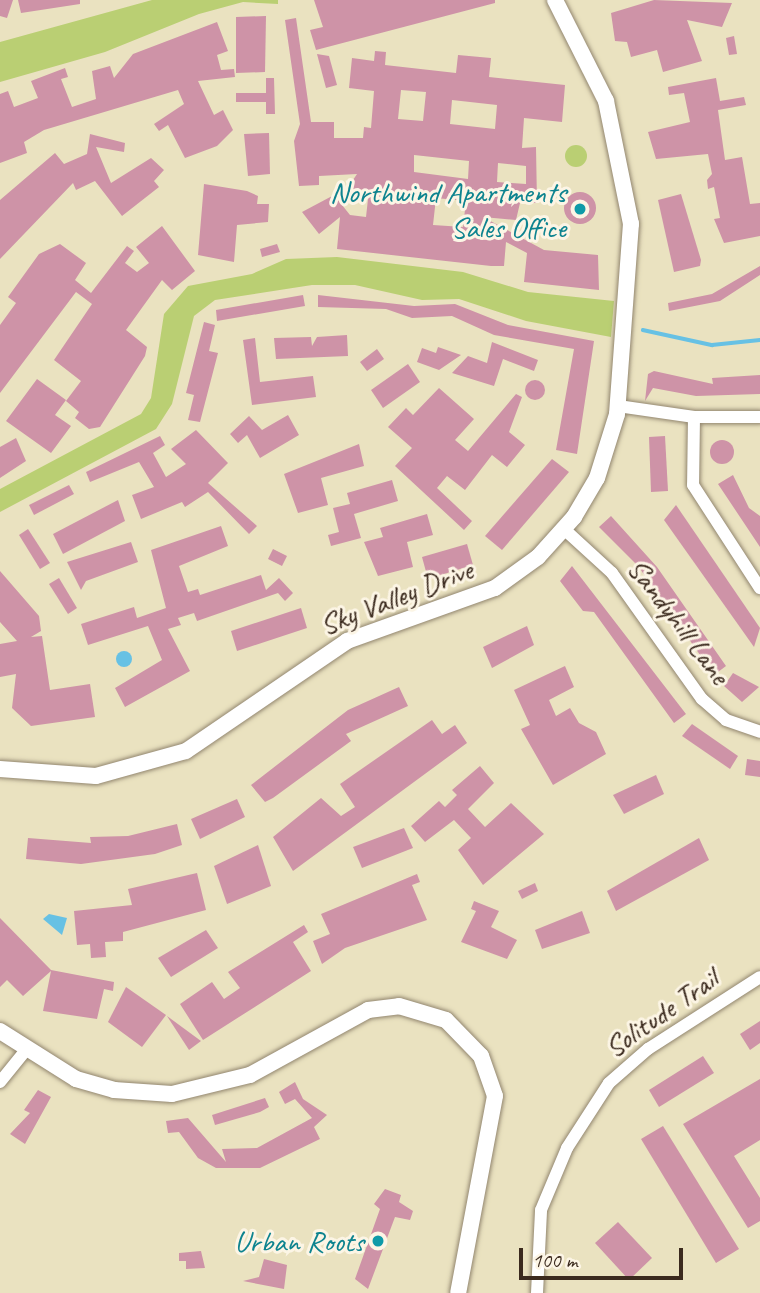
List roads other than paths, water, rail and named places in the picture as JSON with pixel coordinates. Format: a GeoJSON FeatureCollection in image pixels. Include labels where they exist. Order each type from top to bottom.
{"type":"FeatureCollection","features":[{"type":"Feature","properties":{"kind":"street","name":"Sky Valley Drive"},"geometry":{"type":"LineString","coordinates":[[0,769],[96,776],[186,751],[347,641],[495,588],[564,529],[597,478],[618,406],[631,277],[627,191],[606,101],[555,0]]}},
{"type":"Feature","properties":{"kind":"street"},"geometry":{"type":"LineString","coordinates":[[618,406],[694,417],[760,417]]}},
{"type":"Feature","properties":{"kind":"street"},"geometry":{"type":"LineString","coordinates":[[694,417],[693,485],[760,588]]}},
{"type":"Feature","properties":{"kind":"street","name":"Sandyhill Lane"},"geometry":{"type":"LineString","coordinates":[[564,529],[612,573],[702,699],[726,720],[760,732]]}},
{"type":"Feature","properties":{"kind":"street","name":"Solitude Trail"},"geometry":{"type":"LineString","coordinates":[[537,1293],[541,1210],[567,1148],[609,1083],[648,1049],[760,977]]}},
{"type":"Feature","properties":{"kind":"street"},"geometry":{"type":"LineString","coordinates":[[0,1031],[25,1051],[94,1085],[172,1094],[250,1075],[368,1010],[399,1006],[446,1020],[481,1056],[495,1096],[458,1293]]}},
{"type":"Feature","properties":{"kind":"street"},"geometry":{"type":"LineString","coordinates":[[0,1082],[25,1051]]}},
{"type":"Feature","properties":{"kind":"water"},"geometry":{"type":"Polygon","coordinates":[[[124,651],[132,659],[124,667],[116,659],[124,651]]]}},
{"type":"Feature","properties":{"kind":"water"},"geometry":{"type":"Polygon","coordinates":[[[49,914],[67,918],[62,935],[43,919],[49,914]]]}},
{"type":"Feature","properties":{"kind":"waterway"},"geometry":{"type":"LineString","coordinates":[[643,330],[712,345],[760,340]]}},
{"type":"Feature","properties":{"kind":"place","name":"Northwind Apartments Sales Office"},"geometry":{"type":"Point","coordinates":[580,209]}},
{"type":"Feature","properties":{"kind":"place","name":"Urban Roots"},"geometry":{"type":"Point","coordinates":[378,1241]}}]}
